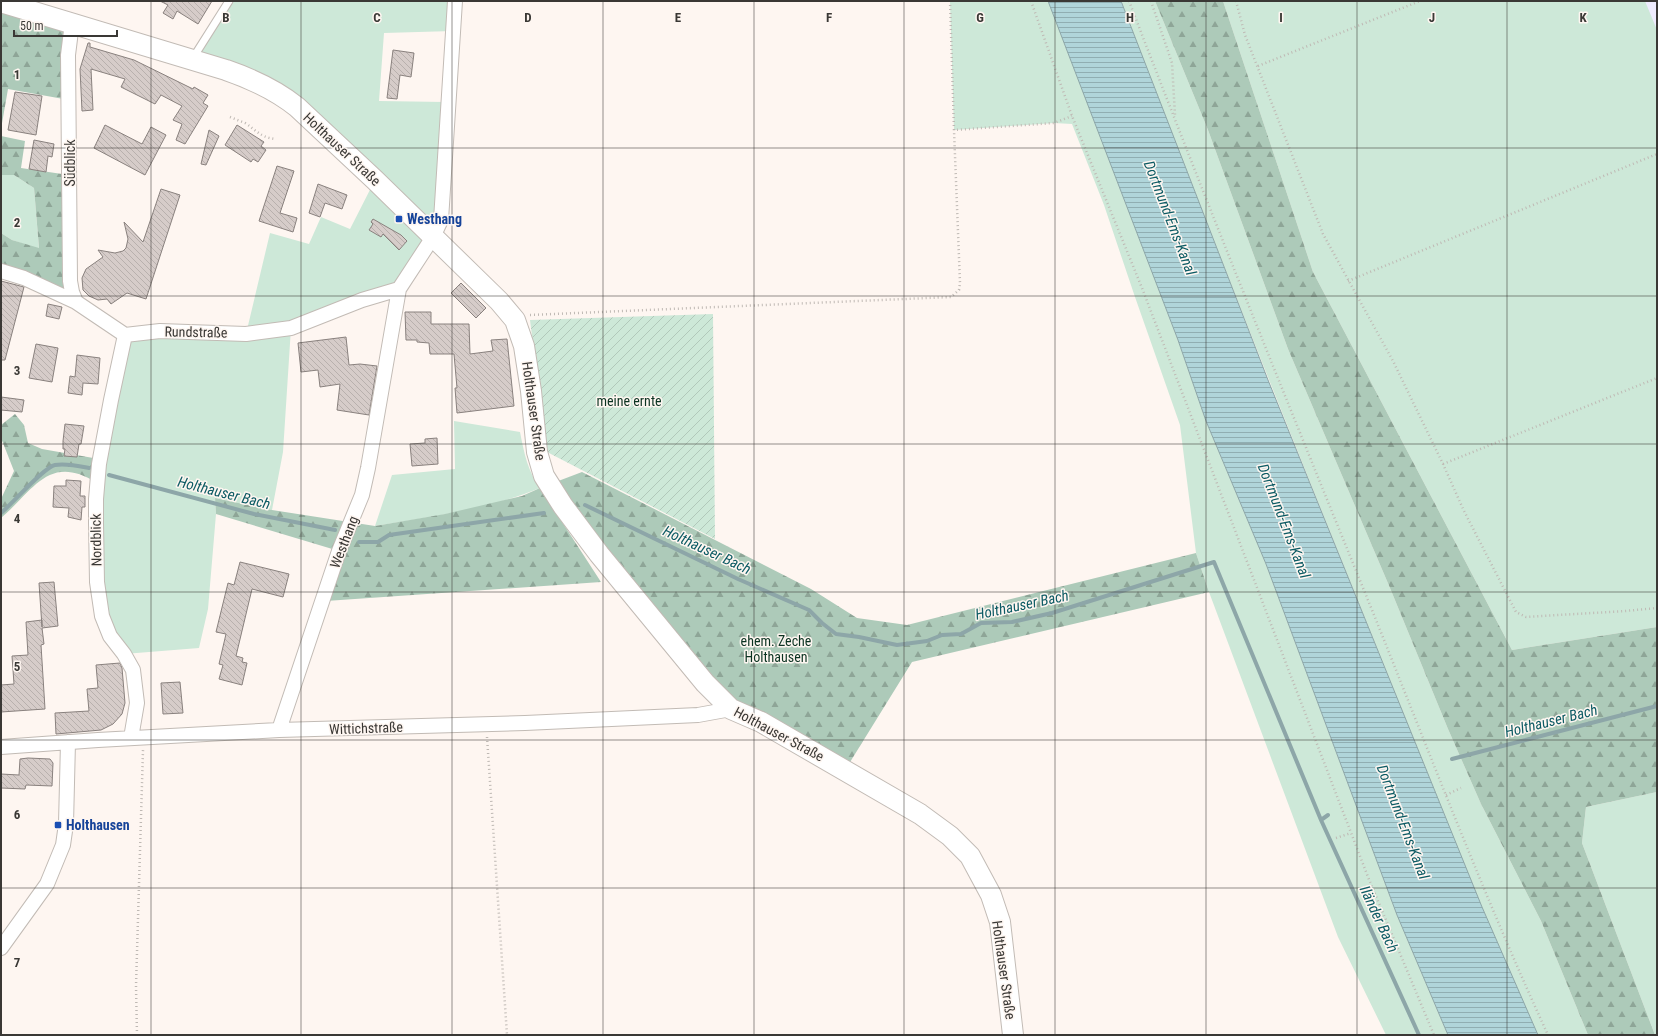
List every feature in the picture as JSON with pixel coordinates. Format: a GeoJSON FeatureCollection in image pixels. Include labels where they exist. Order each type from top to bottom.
{"type":"FeatureCollection","features":[{"type":"Feature","properties":{"kind":"street","name":"Westhang"},"geometry":{"type":"LineString","coordinates":[[279,730],[339,551],[362,495],[400,289],[433,237],[441,220],[455,1]]}},
{"type":"Feature","properties":{"kind":"street","name":"Holthauser Straße"},"geometry":{"type":"LineString","coordinates":[[1,2],[248,77],[285,97],[297,106],[375,180],[499,301],[514,320],[524,346],[531,391],[537,452],[544,476],[563,506],[600,554],[705,683],[731,709],[780,733],[920,814],[950,836],[970,856],[991,895],[1000,922],[1013,1035]]}},
{"type":"Feature","properties":{"kind":"street","name":"Südblick"},"geometry":{"type":"LineString","coordinates":[[72,23],[68,55],[70,281],[76,302]]}},
{"type":"Feature","properties":{"kind":"street"},"geometry":{"type":"LineString","coordinates":[[1,271],[24,278],[76,302],[125,335]]}},
{"type":"Feature","properties":{"kind":"street","name":"Rundstraße"},"geometry":{"type":"LineString","coordinates":[[125,335],[160,331],[246,334],[276,330],[297,326],[362,300],[400,289]]}},
{"type":"Feature","properties":{"kind":"street","name":"Nordblick"},"geometry":{"type":"LineString","coordinates":[[125,335],[99,464],[96,499],[97,582],[102,616],[110,636],[124,654],[133,670],[137,703],[137,737]]}},
{"type":"Feature","properties":{"kind":"street","name":"Wittichstraße"},"geometry":{"type":"LineString","coordinates":[[1,747],[137,737],[279,730],[486,724],[698,715],[731,709]]}},
{"type":"Feature","properties":{"kind":"street"},"geometry":{"type":"LineString","coordinates":[[1,948],[48,884],[63,845],[66,824],[68,742]]}},
{"type":"Feature","properties":{"kind":"lane"},"geometry":{"type":"LineString","coordinates":[[192,60],[229,1]]}},
{"type":"Feature","properties":{"kind":"path"},"geometry":{"type":"LineString","coordinates":[[514,320],[529,315],[951,298],[958,290],[960,283],[950,1]]}},
{"type":"Feature","properties":{"kind":"path"},"geometry":{"type":"LineString","coordinates":[[1031,1],[1072,116],[1142,288],[1351,833],[1397,949],[1434,1035]]}},
{"type":"Feature","properties":{"kind":"path"},"geometry":{"type":"LineString","coordinates":[[1129,1],[1204,194],[1446,795],[1529,996],[1548,1035]]}},
{"type":"Feature","properties":{"kind":"path"},"geometry":{"type":"LineString","coordinates":[[1151,1],[1172,63],[1175,119]]}},
{"type":"Feature","properties":{"kind":"path"},"geometry":{"type":"LineString","coordinates":[[1236,1],[1245,35],[1323,234],[1393,362],[1443,464],[1464,512],[1508,600],[1516,612],[1526,617],[1562,616],[1657,608]]}},
{"type":"Feature","properties":{"kind":"path"},"geometry":{"type":"LineString","coordinates":[[1258,66],[1420,1]]}},
{"type":"Feature","properties":{"kind":"path"},"geometry":{"type":"LineString","coordinates":[[954,130],[1054,124],[1072,116]]}},
{"type":"Feature","properties":{"kind":"path"},"geometry":{"type":"LineString","coordinates":[[230,117],[245,123],[254,131],[268,138],[275,139]]}},
{"type":"Feature","properties":{"kind":"path"},"geometry":{"type":"LineString","coordinates":[[1348,281],[1657,154]]}},
{"type":"Feature","properties":{"kind":"path"},"geometry":{"type":"LineString","coordinates":[[1443,464],[1657,378]]}},
{"type":"Feature","properties":{"kind":"path"},"geometry":{"type":"LineString","coordinates":[[486,724],[507,1035]]}},
{"type":"Feature","properties":{"kind":"path"},"geometry":{"type":"LineString","coordinates":[[137,737],[137,1035]]}},
{"type":"Feature","properties":{"kind":"path"},"geometry":{"type":"LineString","coordinates":[[1446,795],[1461,788]]}},
{"type":"Feature","properties":{"kind":"path"},"geometry":{"type":"LineString","coordinates":[[1336,838],[1351,833]]}},
{"type":"Feature","properties":{"kind":"shaded area"},"geometry":{"type":"Polygon","coordinates":[[[1641,1],[1657,1],[1657,40],[1641,1]]]}},
{"type":"Feature","properties":{"kind":"green space"},"geometry":{"type":"Polygon","coordinates":[[[229,1],[455,1],[453,31],[384,33],[379,101],[445,102],[441,220],[399,289],[291,328],[283,452],[272,510],[215,498],[216,514],[208,609],[199,648],[124,654],[110,636],[96,523],[125,335],[246,334],[270,233],[309,244],[321,217],[350,229],[375,180],[285,97],[192,60],[229,1]]]}},
{"type":"Feature","properties":{"kind":"green space"},"geometry":{"type":"Polygon","coordinates":[[[950,1],[1049,1],[1178,340],[1206,421],[1266,564],[1397,915],[1448,1035],[1386,1035],[1338,937],[1209,592],[1196,553],[1180,425],[1104,205],[1072,124],[1054,123],[954,130],[950,1]]]}},
{"type":"Feature","properties":{"kind":"green space"},"geometry":{"type":"Polygon","coordinates":[[[1121,1],[1155,1],[1208,130],[1288,349],[1390,588],[1448,729],[1481,804],[1541,921],[1588,1035],[1538,1035],[1517,990],[1459,852],[1284,418],[1121,1]]]}},
{"type":"Feature","properties":{"kind":"green space"},"geometry":{"type":"Polygon","coordinates":[[[1155,1],[1223,1],[1313,272],[1512,650],[1657,627],[1657,792],[1586,807],[1582,843],[1655,1035],[1588,1035],[1541,921],[1481,804],[1448,729],[1390,588],[1288,349],[1208,130],[1155,1]]]}},
{"type":"Feature","properties":{"kind":"green space"},"geometry":{"type":"Polygon","coordinates":[[[1223,1],[1645,1],[1657,30],[1657,627],[1512,650],[1313,272],[1223,1]]]}},
{"type":"Feature","properties":{"kind":"green space"},"geometry":{"type":"Polygon","coordinates":[[[1,2],[72,23],[69,100],[8,89],[1,129],[1,2]]]}},
{"type":"Feature","properties":{"kind":"green space"},"geometry":{"type":"Polygon","coordinates":[[[1,136],[25,141],[21,168],[69,175],[72,292],[1,271],[1,233],[12,240],[39,248],[34,188],[14,175],[1,175],[1,136]]]}},
{"type":"Feature","properties":{"kind":"green space"},"geometry":{"type":"Polygon","coordinates":[[[1,175],[14,175],[34,188],[39,249],[12,240],[1,233],[1,175]]]}},
{"type":"Feature","properties":{"kind":"green space","name":"meine ernte"},"geometry":{"type":"Polygon","coordinates":[[[713,314],[715,539],[547,452],[530,320],[713,314]]]}},
{"type":"Feature","properties":{"kind":"green space"},"geometry":{"type":"Polygon","coordinates":[[[15,414],[24,425],[28,443],[42,449],[99,459],[97,483],[80,475],[66,472],[54,474],[43,479],[33,487],[1,518],[1,499],[14,471],[1,438],[1,425],[15,414]]]}},
{"type":"Feature","properties":{"kind":"green space"},"geometry":{"type":"Polygon","coordinates":[[[454,421],[520,432],[529,469],[540,488],[500,502],[480,507],[438,516],[375,526],[392,475],[455,469],[454,421]]]}},
{"type":"Feature","properties":{"kind":"green space","name":"ehem. Zeche Holthausen"},"geometry":{"type":"Polygon","coordinates":[[[582,472],[811,589],[857,618],[907,625],[1196,553],[1209,592],[912,662],[847,767],[732,704],[553,483],[582,472]]]}},
{"type":"Feature","properties":{"kind":"green space"},"geometry":{"type":"Polygon","coordinates":[[[540,488],[601,582],[326,601],[339,551],[216,514],[215,498],[272,510],[375,526],[445,514],[522,496],[540,488]]]}},
{"type":"Feature","properties":{"kind":"green space"},"geometry":{"type":"Polygon","coordinates":[[[1657,792],[1657,1035],[1655,1035],[1582,843],[1586,807],[1657,792]]]}},
{"type":"Feature","properties":{"kind":"water","name":"Dortmund-Ems-Kanal"},"geometry":{"type":"Polygon","coordinates":[[[1048,1],[1121,1],[1268,380],[1482,907],[1538,1035],[1448,1035],[1397,915],[1266,564],[1206,421],[1178,340],[1048,1]]]}},
{"type":"Feature","properties":{"kind":"building"},"geometry":{"type":"Polygon","coordinates":[[[160,1],[212,1],[198,24],[177,11],[173,19],[163,13],[168,5],[160,1]]]}},
{"type":"Feature","properties":{"kind":"building"},"geometry":{"type":"Polygon","coordinates":[[[88,43],[90,43],[90,47],[134,60],[193,89],[194,87],[208,95],[203,103],[208,106],[185,144],[176,140],[182,124],[173,120],[182,106],[161,95],[155,104],[121,87],[125,79],[91,69],[93,110],[82,111],[80,69],[88,43]]]}},
{"type":"Feature","properties":{"kind":"building"},"geometry":{"type":"Polygon","coordinates":[[[393,50],[414,53],[411,77],[400,75],[397,99],[387,98],[393,50]]]}},
{"type":"Feature","properties":{"kind":"building"},"geometry":{"type":"Polygon","coordinates":[[[15,92],[42,96],[36,135],[8,130],[15,92]]]}},
{"type":"Feature","properties":{"kind":"building"},"geometry":{"type":"Polygon","coordinates":[[[105,125],[142,144],[151,127],[166,135],[145,175],[94,148],[105,125]]]}},
{"type":"Feature","properties":{"kind":"building"},"geometry":{"type":"Polygon","coordinates":[[[237,125],[264,142],[261,146],[266,150],[258,162],[253,159],[251,162],[225,145],[237,125]]]}},
{"type":"Feature","properties":{"kind":"building"},"geometry":{"type":"Polygon","coordinates":[[[209,130],[219,136],[206,165],[201,164],[209,130]]]}},
{"type":"Feature","properties":{"kind":"building"},"geometry":{"type":"Polygon","coordinates":[[[34,140],[54,144],[52,157],[48,156],[46,172],[29,169],[34,140]]]}},
{"type":"Feature","properties":{"kind":"building"},"geometry":{"type":"Polygon","coordinates":[[[277,166],[294,171],[280,213],[297,218],[293,232],[259,221],[277,166]]]}},
{"type":"Feature","properties":{"kind":"building"},"geometry":{"type":"Polygon","coordinates":[[[318,184],[347,195],[342,209],[325,203],[320,217],[309,213],[318,184]]]}},
{"type":"Feature","properties":{"kind":"building"},"geometry":{"type":"Polygon","coordinates":[[[161,189],[180,195],[146,299],[127,293],[111,304],[107,299],[98,300],[89,296],[83,290],[82,278],[86,269],[103,257],[98,250],[115,253],[123,251],[126,248],[128,239],[124,222],[143,242],[161,189]]]}},
{"type":"Feature","properties":{"kind":"building"},"geometry":{"type":"Polygon","coordinates":[[[373,219],[401,235],[407,241],[399,250],[383,234],[381,237],[369,230],[373,224],[371,222],[373,219]]]}},
{"type":"Feature","properties":{"kind":"building"},"geometry":{"type":"Polygon","coordinates":[[[1,281],[24,287],[5,360],[1,360],[1,281]]]}},
{"type":"Feature","properties":{"kind":"building"},"geometry":{"type":"Polygon","coordinates":[[[461,283],[486,308],[476,318],[451,293],[461,283]]]}},
{"type":"Feature","properties":{"kind":"building"},"geometry":{"type":"Polygon","coordinates":[[[48,304],[62,307],[59,319],[46,316],[48,304]]]}},
{"type":"Feature","properties":{"kind":"building"},"geometry":{"type":"Polygon","coordinates":[[[405,312],[431,312],[431,324],[469,324],[470,354],[493,351],[491,340],[507,339],[514,406],[457,413],[455,388],[457,388],[454,354],[430,354],[429,343],[417,342],[417,340],[406,340],[405,312]]]}},
{"type":"Feature","properties":{"kind":"building"},"geometry":{"type":"Polygon","coordinates":[[[346,337],[349,365],[360,364],[377,366],[369,415],[337,410],[340,384],[320,387],[318,370],[301,372],[298,343],[346,337]]]}},
{"type":"Feature","properties":{"kind":"building"},"geometry":{"type":"Polygon","coordinates":[[[36,344],[58,348],[52,382],[29,378],[36,344]]]}},
{"type":"Feature","properties":{"kind":"building"},"geometry":{"type":"Polygon","coordinates":[[[77,355],[100,358],[98,384],[83,383],[82,395],[68,393],[70,376],[75,377],[77,355]]]}},
{"type":"Feature","properties":{"kind":"building"},"geometry":{"type":"Polygon","coordinates":[[[1,397],[24,400],[22,412],[1,410],[1,397]]]}},
{"type":"Feature","properties":{"kind":"building"},"geometry":{"type":"Polygon","coordinates":[[[65,424],[84,426],[77,457],[64,456],[65,449],[63,449],[63,441],[65,424]]]}},
{"type":"Feature","properties":{"kind":"building"},"geometry":{"type":"Polygon","coordinates":[[[437,438],[438,464],[412,466],[410,444],[425,443],[425,439],[437,438]]]}},
{"type":"Feature","properties":{"kind":"building"},"geometry":{"type":"Polygon","coordinates":[[[66,480],[81,481],[80,496],[85,496],[85,507],[82,507],[81,520],[68,517],[69,508],[53,507],[54,486],[66,486],[66,480]]]}},
{"type":"Feature","properties":{"kind":"building"},"geometry":{"type":"Polygon","coordinates":[[[240,562],[289,574],[283,597],[252,589],[236,656],[243,658],[242,662],[247,663],[242,685],[219,679],[223,665],[219,664],[226,634],[216,632],[228,583],[234,585],[240,562]]]}},
{"type":"Feature","properties":{"kind":"building"},"geometry":{"type":"Polygon","coordinates":[[[54,582],[58,626],[42,628],[44,644],[41,645],[45,709],[1,712],[1,685],[14,684],[12,656],[28,655],[26,622],[42,620],[39,583],[54,582]]]}},
{"type":"Feature","properties":{"kind":"building"},"geometry":{"type":"Polygon","coordinates":[[[120,663],[122,668],[125,703],[122,714],[113,724],[101,730],[56,734],[55,713],[89,711],[87,689],[98,688],[96,665],[120,663]]]}},
{"type":"Feature","properties":{"kind":"building"},"geometry":{"type":"Polygon","coordinates":[[[180,682],[183,713],[163,714],[161,683],[180,682]]]}},
{"type":"Feature","properties":{"kind":"building"},"geometry":{"type":"Polygon","coordinates":[[[20,759],[50,759],[53,763],[52,786],[26,785],[25,789],[1,788],[1,774],[19,775],[20,759]]]}},
{"type":"Feature","properties":{"kind":"waterway","name":"Holthauser Bach"},"geometry":{"type":"LineString","coordinates":[[1,513],[50,467],[64,464],[89,468]]}},
{"type":"Feature","properties":{"kind":"waterway","name":"Holthauser Bach"},"geometry":{"type":"LineString","coordinates":[[109,475],[254,514],[335,530]]}},
{"type":"Feature","properties":{"kind":"waterway","name":"Holthauser Bach"},"geometry":{"type":"LineString","coordinates":[[585,505],[738,579],[809,610],[836,634],[897,645],[927,641],[942,635],[961,634],[981,623],[1012,622],[1052,613],[1214,562],[1321,820]]}},
{"type":"Feature","properties":{"kind":"waterway","name":"Holthauser Bach"},"geometry":{"type":"LineString","coordinates":[[359,542],[378,542],[389,535],[544,513]]}},
{"type":"Feature","properties":{"kind":"waterway","name":"Holthauser Bach"},"geometry":{"type":"LineString","coordinates":[[1452,759],[1657,706]]}},
{"type":"Feature","properties":{"kind":"waterway","name":"Iländer Bach"},"geometry":{"type":"LineString","coordinates":[[1328,815],[1321,820],[1419,1035]]}},
{"type":"Feature","properties":{"kind":"place","name":"Westhang"},"geometry":{"type":"Point","coordinates":[399,219]}},
{"type":"Feature","properties":{"kind":"place","name":"Holthausen"},"geometry":{"type":"Point","coordinates":[58,825]}}]}
